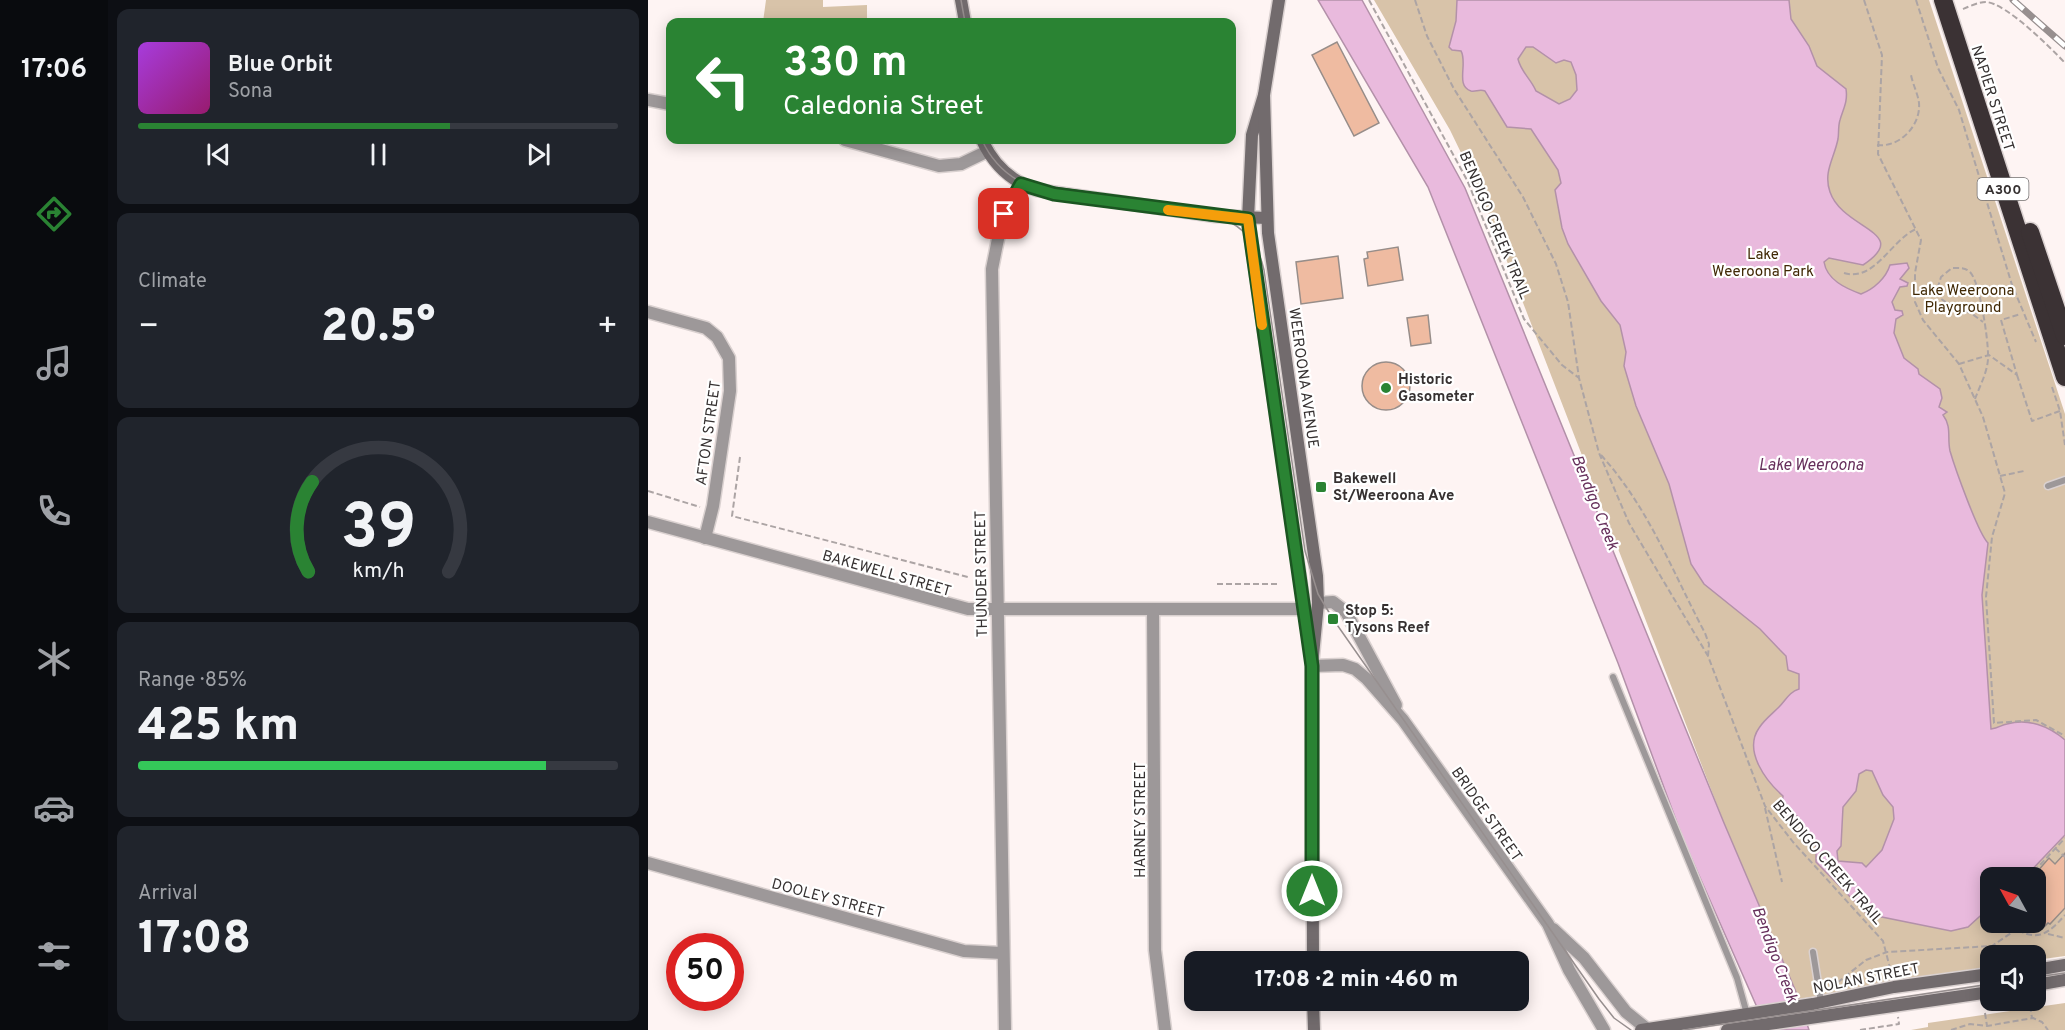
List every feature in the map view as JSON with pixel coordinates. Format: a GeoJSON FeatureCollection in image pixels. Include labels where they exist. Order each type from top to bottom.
{"type":"FeatureCollection","features":[{"type":"Feature","properties":{"kind":"highway","name":"NAPIER STREET"},"geometry":{"type":"LineString","coordinates":[[1949,4],[2065,336]]}},
{"type":"Feature","properties":{"kind":"highway","name":"NAPIER STREET"},"geometry":{"type":"LineString","coordinates":[[1949,4],[2065,377]]}},
{"type":"Feature","properties":{"kind":"main road"},"geometry":{"type":"LineString","coordinates":[[961,0],[964,18]]}},
{"type":"Feature","properties":{"kind":"main road","name":"WEEROONA AVENUE"},"geometry":{"type":"LineString","coordinates":[[1280,0],[1264,95],[1252,135],[1248,219],[1312,666]]}},
{"type":"Feature","properties":{"kind":"main road","name":"WEEROONA AVENUE"},"geometry":{"type":"LineString","coordinates":[[1264,95],[1267,218],[1315,558],[1318,603],[1312,666],[1313,951]]}},
{"type":"Feature","properties":{"kind":"main road"},"geometry":{"type":"LineString","coordinates":[[984,144],[1005,172],[1021,184],[1054,194],[1248,219],[1267,218]]}},
{"type":"Feature","properties":{"kind":"main road"},"geometry":{"type":"LineString","coordinates":[[1304,609],[1318,603]]}},
{"type":"Feature","properties":{"kind":"main road"},"geometry":{"type":"LineString","coordinates":[[2046,968],[2065,965]]}},
{"type":"Feature","properties":{"kind":"main road","name":"NOLAN STREET"},"geometry":{"type":"LineString","coordinates":[[1822,1009],[1894,987],[1980,975]]}},
{"type":"Feature","properties":{"kind":"main road"},"geometry":{"type":"LineString","coordinates":[[2046,983],[2065,980]]}},
{"type":"Feature","properties":{"kind":"main road","name":"NOLAN STREET"},"geometry":{"type":"LineString","coordinates":[[1727,1030],[1754,1022],[1822,1009],[1980,993]]}},
{"type":"Feature","properties":{"kind":"main road"},"geometry":{"type":"LineString","coordinates":[[1313,1011],[1314,1030]]}},
{"type":"Feature","properties":{"kind":"main road","name":"NOLAN STREET"},"geometry":{"type":"LineString","coordinates":[[1641,1030],[1754,1022]]}},
{"type":"Feature","properties":{"kind":"street"},"geometry":{"type":"LineString","coordinates":[[648,100],[666,103]]}},
{"type":"Feature","properties":{"kind":"street"},"geometry":{"type":"LineString","coordinates":[[859,144],[939,166],[961,164],[988,152]]}},
{"type":"Feature","properties":{"kind":"street","name":"THUNDER STREET"},"geometry":{"type":"LineString","coordinates":[[1005,1030],[996,611],[992,268],[1001,224],[1021,184]]}},
{"type":"Feature","properties":{"kind":"street","name":"AFTON STREET"},"geometry":{"type":"LineString","coordinates":[[648,312],[706,328],[717,337],[729,358],[730,391],[713,506],[705,538]]}},
{"type":"Feature","properties":{"kind":"street","name":"BAKEWELL STREET"},"geometry":{"type":"LineString","coordinates":[[648,522],[956,607],[996,611],[1304,609]]}},
{"type":"Feature","properties":{"kind":"street","name":"BRIDGE STREET"},"geometry":{"type":"LineString","coordinates":[[1318,603],[1333,602],[1346,612],[1380,672],[1402,720]]}},
{"type":"Feature","properties":{"kind":"street","name":"HARNEY STREET"},"geometry":{"type":"LineString","coordinates":[[1153,610],[1155,950],[1165,1030]]}},
{"type":"Feature","properties":{"kind":"street","name":"BRIDGE STREET"},"geometry":{"type":"LineString","coordinates":[[1312,666],[1343,665],[1355,669],[1367,679],[1402,720],[1548,924],[1584,958],[1623,1008],[1647,1029]]}},
{"type":"Feature","properties":{"kind":"street","name":"DOOLEY STREET"},"geometry":{"type":"LineString","coordinates":[[648,863],[964,951],[1002,953]]}},
{"type":"Feature","properties":{"kind":"street","name":"BRIDGE STREET"},"geometry":{"type":"LineString","coordinates":[[1548,924],[1569,970],[1604,1030]]}},
{"type":"Feature","properties":{"kind":"lane"},"geometry":{"type":"LineString","coordinates":[[2048,486],[2065,480]]}},
{"type":"Feature","properties":{"kind":"lane"},"geometry":{"type":"LineString","coordinates":[[1612,677],[1754,1022]]}},
{"type":"Feature","properties":{"kind":"lane"},"geometry":{"type":"LineString","coordinates":[[1813,951],[1822,1009]]}},
{"type":"Feature","properties":{"kind":"path","name":"BENDIGO CREEK TRAIL"},"geometry":{"type":"LineString","coordinates":[[1369,0],[1467,180],[1524,319],[1562,365],[1579,378],[1599,453],[1629,523],[1708,656],[1765,806],[1793,842],[1883,941],[1893,980]]}},
{"type":"Feature","properties":{"kind":"path"},"geometry":{"type":"LineString","coordinates":[[1414,0],[1427,36],[1454,88],[1522,197],[1556,264],[1568,302],[1579,378]]}},
{"type":"Feature","properties":{"kind":"path"},"geometry":{"type":"LineString","coordinates":[[1864,0],[1882,55],[1876,146],[1881,163],[1921,240],[1915,273],[1915,302],[1927,326],[1959,364],[1975,399],[1983,417],[2005,499],[1992,537],[1986,597],[1995,723],[2036,720],[2065,736]]}},
{"type":"Feature","properties":{"kind":"path"},"geometry":{"type":"LineString","coordinates":[[1916,0],[1938,68],[1959,110],[2022,314],[2001,320],[2032,421],[2060,411],[2065,445]]}},
{"type":"Feature","properties":{"kind":"path"},"geometry":{"type":"LineString","coordinates":[[1949,4],[1984,2],[1992,4],[2027,28],[2065,63]]}},
{"type":"Feature","properties":{"kind":"path"},"geometry":{"type":"LineString","coordinates":[[1876,146],[1885,147],[1898,142],[1914,124],[1919,103],[1911,75]]}},
{"type":"Feature","properties":{"kind":"path"},"geometry":{"type":"LineString","coordinates":[[1844,273],[1856,275],[1867,271],[1901,239],[1916,229]]}},
{"type":"Feature","properties":{"kind":"path"},"geometry":{"type":"LineString","coordinates":[[1975,399],[1989,355],[1977,285],[1972,274],[1964,268],[1952,268],[1941,277],[1937,290],[1940,298],[1983,322]]}},
{"type":"Feature","properties":{"kind":"path"},"geometry":{"type":"LineString","coordinates":[[1989,355],[2017,375]]}},
{"type":"Feature","properties":{"kind":"path"},"geometry":{"type":"LineString","coordinates":[[1959,364],[1989,355]]}},
{"type":"Feature","properties":{"kind":"path","name":"BENDIGO CREEK TRAIL"},"geometry":{"type":"LineString","coordinates":[[1599,453],[1621,477],[1658,534],[1705,633],[1709,644],[1708,656]]}},
{"type":"Feature","properties":{"kind":"path"},"geometry":{"type":"LineString","coordinates":[[740,457],[732,516],[968,577]]}},
{"type":"Feature","properties":{"kind":"path"},"geometry":{"type":"LineString","coordinates":[[2000,476],[2024,471]]}},
{"type":"Feature","properties":{"kind":"path"},"geometry":{"type":"LineString","coordinates":[[648,491],[703,508]]}},
{"type":"Feature","properties":{"kind":"path"},"geometry":{"type":"LineString","coordinates":[[1217,584],[1280,584]]}},
{"type":"Feature","properties":{"kind":"path"},"geometry":{"type":"LineString","coordinates":[[1765,806],[1782,882]]}},
{"type":"Feature","properties":{"kind":"path"},"geometry":{"type":"LineString","coordinates":[[2038,867],[2065,838]]}},
{"type":"Feature","properties":{"kind":"path"},"geometry":{"type":"LineString","coordinates":[[2055,848],[2065,857]]}},
{"type":"Feature","properties":{"kind":"path"},"geometry":{"type":"LineString","coordinates":[[2048,934],[2065,915]]}},
{"type":"Feature","properties":{"kind":"path"},"geometry":{"type":"LineString","coordinates":[[1819,988],[1837,983],[1866,960],[1887,952],[1992,946],[2011,933]]}},
{"type":"Feature","properties":{"kind":"path"},"geometry":{"type":"LineString","coordinates":[[2027,933],[2035,936],[2048,934],[2065,938]]}},
{"type":"Feature","properties":{"kind":"path"},"geometry":{"type":"LineString","coordinates":[[2031,1011],[2032,1018]]}},
{"type":"Feature","properties":{"kind":"path"},"geometry":{"type":"LineString","coordinates":[[1985,1013],[1987,1026]]}},
{"type":"Feature","properties":{"kind":"path"},"geometry":{"type":"LineString","coordinates":[[1951,1030],[1970,1024],[1987,1026],[2032,1018],[2042,1022],[2048,1030]]}},
{"type":"Feature","properties":{"kind":"path"},"geometry":{"type":"LineString","coordinates":[[1860,1030],[1899,1024]]}},
{"type":"Feature","properties":{"kind":"green space"},"geometry":{"type":"Polygon","coordinates":[[[766,0],[823,0],[823,7],[867,5],[867,18],[764,18],[766,0]]]}},
{"type":"Feature","properties":{"kind":"green space","name":"Lake Weeroona Park"},"geometry":{"type":"Polygon","coordinates":[[[1374,0],[1929,0],[2065,414],[2065,956],[2046,959],[2046,945],[1980,945],[1980,969],[1799,999],[1731,841],[1481,194],[1450,130],[1374,0]]]}},
{"type":"Feature","properties":{"kind":"green space"},"geometry":{"type":"Polygon","coordinates":[[[2065,1003],[2065,1030],[1911,1030],[1928,1027],[1928,1023],[2010,1011],[2046,1011],[2046,1006],[2065,1003]]]}},
{"type":"Feature","properties":{"kind":"water","name":"Bendigo Creek"},"geometry":{"type":"Polygon","coordinates":[[[1318,0],[1362,0],[1465,188],[1724,823],[1799,999],[1809,1030],[1763,1030],[1756,1005],[1683,839],[1618,663],[1428,187],[1318,0]]]}},
{"type":"Feature","properties":{"kind":"water","name":"Lake Weeroona"},"geometry":{"type":"Polygon","coordinates":[[[1457,0],[1789,0],[1791,19],[1809,46],[1817,66],[1846,89],[1846,102],[1839,122],[1838,139],[1828,172],[1828,185],[1837,205],[1878,237],[1881,245],[1876,254],[1863,265],[1829,258],[1824,262],[1826,268],[1838,282],[1861,294],[1879,282],[1890,265],[1907,263],[1909,268],[1900,279],[1908,283],[1907,286],[1900,287],[1892,302],[1895,310],[1902,311],[1903,315],[1896,319],[1894,333],[1904,358],[1918,369],[1919,374],[1940,389],[1942,398],[1939,407],[1947,412],[1943,415],[1948,428],[1950,451],[1973,514],[1988,543],[1982,595],[1991,729],[2015,722],[2030,723],[2045,727],[2065,740],[2065,835],[2035,867],[1980,867],[1980,916],[1968,927],[1951,931],[1867,914],[1816,862],[1816,846],[1797,816],[1792,819],[1781,812],[1783,796],[1759,765],[1755,756],[1755,737],[1766,720],[1790,694],[1799,689],[1799,674],[1788,670],[1786,656],[1760,629],[1704,584],[1691,564],[1669,484],[1636,406],[1624,366],[1626,352],[1620,325],[1601,301],[1568,244],[1562,228],[1555,190],[1561,183],[1558,170],[1531,129],[1507,127],[1485,91],[1471,91],[1466,88],[1461,51],[1452,50],[1449,47],[1456,21],[1457,0]],[[1526,47],[1518,59],[1536,91],[1559,104],[1570,99],[1577,90],[1576,75],[1571,62],[1564,60],[1556,63],[1533,47],[1526,47]],[[1866,770],[1859,774],[1856,791],[1843,807],[1841,846],[1837,851],[1838,861],[1862,863],[1866,867],[1882,850],[1894,819],[1893,807],[1883,795],[1872,771],[1866,770]]]}},
{"type":"Feature","properties":{"kind":"building"},"geometry":{"type":"Polygon","coordinates":[[[1337,42],[1379,123],[1354,136],[1312,55],[1337,42]]]}},
{"type":"Feature","properties":{"kind":"building"},"geometry":{"type":"Polygon","coordinates":[[[1398,247],[1403,280],[1368,286],[1364,259],[1368,258],[1367,252],[1398,247]]]}},
{"type":"Feature","properties":{"kind":"building"},"geometry":{"type":"Polygon","coordinates":[[[1338,256],[1343,298],[1301,304],[1296,262],[1338,256]]]}},
{"type":"Feature","properties":{"kind":"building"},"geometry":{"type":"Polygon","coordinates":[[[1428,315],[1431,343],[1411,346],[1407,318],[1428,315]]]}},
{"type":"Feature","properties":{"kind":"building","name":"Historic Gasometer"},"geometry":{"type":"Polygon","coordinates":[[[1381,362],[1391,362],[1403,369],[1410,381],[1410,391],[1403,403],[1391,410],[1381,410],[1366,399],[1362,391],[1362,381],[1373,366],[1381,362]]]}},
{"type":"Feature","properties":{"kind":"building"},"geometry":{"type":"Polygon","coordinates":[[[2065,853],[2065,908],[2050,924],[2046,925],[2046,867],[2041,867],[2049,858],[2055,864],[2065,853]]]}},
{"type":"Feature","properties":{"kind":"tram line"},"geometry":{"type":"LineString","coordinates":[[961,0],[964,18]]}},
{"type":"Feature","properties":{"kind":"tram line"},"geometry":{"type":"LineString","coordinates":[[984,144],[1002,169],[1031,187],[1054,194],[1215,216],[1241,229],[1253,243],[1264,270],[1305,551],[1318,594],[1333,619],[1599,999],[1614,1018],[1631,1030]]}},
{"type":"Feature","properties":{"kind":"tram line"},"geometry":{"type":"LineString","coordinates":[[2046,976],[2065,973]]}},
{"type":"Feature","properties":{"kind":"tram line"},"geometry":{"type":"LineString","coordinates":[[1684,1030],[1980,986]]}},
{"type":"Feature","properties":{"kind":"railway"},"geometry":{"type":"LineString","coordinates":[[2013,0],[2065,46]]}},
{"type":"Feature","properties":{"kind":"slow traffic"},"geometry":{"type":"LineString","coordinates":[[1168,210],[1248,219],[1262,325]]}},
{"type":"Feature","properties":{"kind":"place","name":"Historic Gasometer"},"geometry":{"type":"Point","coordinates":[1386,388]}},
{"type":"Feature","properties":{"kind":"place","name":"Bakewell St/Weeroona Ave"},"geometry":{"type":"Point","coordinates":[1321,487]}},
{"type":"Feature","properties":{"kind":"place","name":"Stop 5: Tysons Reef"},"geometry":{"type":"Point","coordinates":[1333,619]}},
{"type":"Feature","properties":{"kind":"route"},"geometry":{"type":"LineString","coordinates":[[1004,214],[1021,184],[1054,194],[1248,219],[1312,666],[1312,891]]}},
{"type":"Feature","properties":{"kind":"park label","name":"Lake Weeroona Playground"},"geometry":{"type":"Point","coordinates":[1963,298]}}]}
